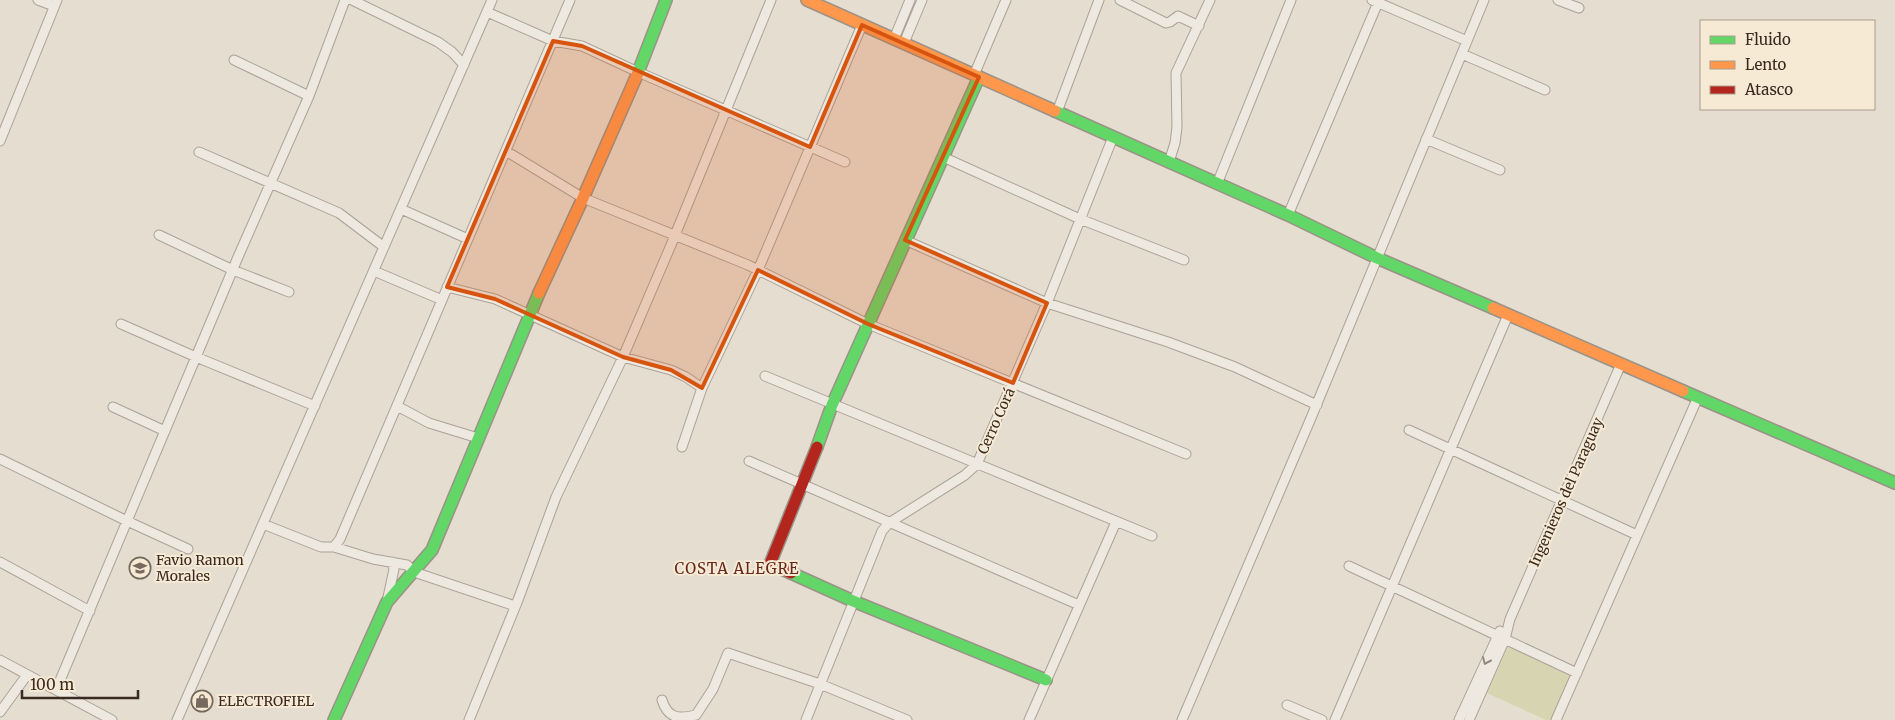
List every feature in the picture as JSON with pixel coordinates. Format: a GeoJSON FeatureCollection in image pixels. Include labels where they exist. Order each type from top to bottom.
{"type":"FeatureCollection","features":[{"type":"Feature","properties":{"kind":"street"},"geometry":{"type":"LineString","coordinates":[[0,141],[55,3],[38,0]]}},
{"type":"Feature","properties":{"kind":"street"},"geometry":{"type":"LineString","coordinates":[[177,720],[492,0]]}},
{"type":"Feature","properties":{"kind":"street"},"geometry":{"type":"LineString","coordinates":[[334,547],[340,539],[570,0]]}},
{"type":"Feature","properties":{"kind":"street"},"geometry":{"type":"LineString","coordinates":[[387,602],[432,550],[529,315],[638,72],[666,0]]}},
{"type":"Feature","properties":{"kind":"street"},"geometry":{"type":"LineString","coordinates":[[469,720],[556,497],[623,357],[675,236],[770,0]]}},
{"type":"Feature","properties":{"kind":"street"},"geometry":{"type":"LineString","coordinates":[[808,0],[1288,215],[1377,258],[1895,482]]}},
{"type":"Feature","properties":{"kind":"street"},"geometry":{"type":"LineString","coordinates":[[899,41],[910,0]]}},
{"type":"Feature","properties":{"kind":"street"},"geometry":{"type":"LineString","coordinates":[[899,41],[922,0]]}},
{"type":"Feature","properties":{"kind":"street"},"geometry":{"type":"LineString","coordinates":[[1006,0],[943,157],[832,405],[803,484],[770,564],[853,601],[1046,680]]}},
{"type":"Feature","properties":{"kind":"street"},"geometry":{"type":"LineString","coordinates":[[1057,112],[1099,0]]}},
{"type":"Feature","properties":{"kind":"street"},"geometry":{"type":"LineString","coordinates":[[1120,0],[1166,23],[1178,16],[1199,26]]}},
{"type":"Feature","properties":{"kind":"street"},"geometry":{"type":"LineString","coordinates":[[1169,162],[1175,143],[1177,127],[1176,73],[1210,0]]}},
{"type":"Feature","properties":{"kind":"street"},"geometry":{"type":"LineString","coordinates":[[1216,184],[1291,0]]}},
{"type":"Feature","properties":{"kind":"street"},"geometry":{"type":"LineString","coordinates":[[1182,720],[1317,405],[1484,0]]}},
{"type":"Feature","properties":{"kind":"street"},"geometry":{"type":"LineString","coordinates":[[1558,0],[1579,8]]}},
{"type":"Feature","properties":{"kind":"street"},"geometry":{"type":"LineString","coordinates":[[56,690],[233,270],[309,96],[344,1],[438,42],[464,65]]}},
{"type":"Feature","properties":{"kind":"street"},"geometry":{"type":"LineString","coordinates":[[1288,215],[1376,1],[1467,41]]}},
{"type":"Feature","properties":{"kind":"street"},"geometry":{"type":"LineString","coordinates":[[487,12],[553,41],[582,46],[845,162]]}},
{"type":"Feature","properties":{"kind":"street"},"geometry":{"type":"LineString","coordinates":[[682,447],[702,388],[758,270],[862,25]]}},
{"type":"Feature","properties":{"kind":"street"},"geometry":{"type":"LineString","coordinates":[[1462,54],[1545,90]]}},
{"type":"Feature","properties":{"kind":"street"},"geometry":{"type":"LineString","coordinates":[[234,60],[309,96]]}},
{"type":"Feature","properties":{"kind":"street","name":"Cerro Corá"},"geometry":{"type":"LineString","coordinates":[[806,720],[882,531],[889,523],[964,475],[977,464],[1047,303],[1113,137]]}},
{"type":"Feature","properties":{"kind":"street"},"geometry":{"type":"LineString","coordinates":[[1426,139],[1500,170]]}},
{"type":"Feature","properties":{"kind":"street"},"geometry":{"type":"LineString","coordinates":[[506,151],[583,198],[758,270],[868,324],[1186,454]]}},
{"type":"Feature","properties":{"kind":"street"},"geometry":{"type":"LineString","coordinates":[[199,152],[339,213],[384,247]]}},
{"type":"Feature","properties":{"kind":"street"},"geometry":{"type":"LineString","coordinates":[[943,157],[1080,219],[1184,260]]}},
{"type":"Feature","properties":{"kind":"street"},"geometry":{"type":"LineString","coordinates":[[400,209],[468,239]]}},
{"type":"Feature","properties":{"kind":"street"},"geometry":{"type":"LineString","coordinates":[[159,235],[233,270],[289,292]]}},
{"type":"Feature","properties":{"kind":"street"},"geometry":{"type":"LineString","coordinates":[[905,240],[1047,303],[1168,342],[1234,367],[1317,405]]}},
{"type":"Feature","properties":{"kind":"street"},"geometry":{"type":"LineString","coordinates":[[374,271],[442,300]]}},
{"type":"Feature","properties":{"kind":"street"},"geometry":{"type":"LineString","coordinates":[[447,287],[486,296],[623,357],[671,370],[702,388]]}},
{"type":"Feature","properties":{"kind":"street"},"geometry":{"type":"LineString","coordinates":[[1335,720],[1508,315]]}},
{"type":"Feature","properties":{"kind":"street"},"geometry":{"type":"LineString","coordinates":[[121,324],[315,406]]}},
{"type":"Feature","properties":{"kind":"street","name":"Ingenieros del Paraguay"},"geometry":{"type":"LineString","coordinates":[[1459,720],[1510,619],[1621,364]]}},
{"type":"Feature","properties":{"kind":"street"},"geometry":{"type":"LineString","coordinates":[[765,376],[1152,536]]}},
{"type":"Feature","properties":{"kind":"street"},"geometry":{"type":"LineString","coordinates":[[1556,720],[1698,397]]}},
{"type":"Feature","properties":{"kind":"street"},"geometry":{"type":"LineString","coordinates":[[397,406],[429,422],[478,438]]}},
{"type":"Feature","properties":{"kind":"street"},"geometry":{"type":"LineString","coordinates":[[114,407],[165,431]]}},
{"type":"Feature","properties":{"kind":"street"},"geometry":{"type":"LineString","coordinates":[[1409,430],[1638,535]]}},
{"type":"Feature","properties":{"kind":"street"},"geometry":{"type":"LineString","coordinates":[[0,459],[188,549]]}},
{"type":"Feature","properties":{"kind":"street"},"geometry":{"type":"LineString","coordinates":[[749,461],[1079,605]]}},
{"type":"Feature","properties":{"kind":"street"},"geometry":{"type":"LineString","coordinates":[[1029,720],[1116,522]]}},
{"type":"Feature","properties":{"kind":"street"},"geometry":{"type":"LineString","coordinates":[[263,524],[321,547],[334,547],[372,559],[407,565],[414,572],[515,606]]}},
{"type":"Feature","properties":{"kind":"street"},"geometry":{"type":"LineString","coordinates":[[0,562],[90,611]]}},
{"type":"Feature","properties":{"kind":"street"},"geometry":{"type":"LineString","coordinates":[[334,720],[387,602],[394,569],[392,562]]}},
{"type":"Feature","properties":{"kind":"street"},"geometry":{"type":"LineString","coordinates":[[1348,566],[1577,673]]}},
{"type":"Feature","properties":{"kind":"street","name":"Ingenieros del Paraguay"},"geometry":{"type":"LineString","coordinates":[[1469,720],[1501,637]]}},
{"type":"Feature","properties":{"kind":"street"},"geometry":{"type":"LineString","coordinates":[[662,700],[664,708],[673,716],[682,718],[696,715],[713,689],[728,653],[820,684],[907,720]]}},
{"type":"Feature","properties":{"kind":"street"},"geometry":{"type":"LineString","coordinates":[[0,660],[109,719]]}},
{"type":"Feature","properties":{"kind":"street"},"geometry":{"type":"LineString","coordinates":[[0,712],[27,675]]}},
{"type":"Feature","properties":{"kind":"street"},"geometry":{"type":"LineString","coordinates":[[1287,705],[1322,720]]}},
{"type":"Feature","properties":{"kind":"highlighted area"},"geometry":{"type":"Polygon","coordinates":[[[862,25],[979,77],[905,240],[1047,303],[1013,383],[868,324],[758,270],[702,388],[671,370],[623,357],[495,299],[447,287],[553,41],[582,46],[810,147],[862,25]]]}},
{"type":"Feature","properties":{"kind":"shaded area"},"geometry":{"type":"Polygon","coordinates":[[[1508,647],[1571,675],[1551,720],[1546,720],[1487,693],[1508,647]]]}},
{"type":"Feature","properties":{"kind":"traffic: fast"},"geometry":{"type":"LineString","coordinates":[[637,75],[666,0]]}},
{"type":"Feature","properties":{"kind":"traffic: fast"},"geometry":{"type":"LineString","coordinates":[[817,447],[832,405],[979,77]]}},
{"type":"Feature","properties":{"kind":"traffic: fast"},"geometry":{"type":"LineString","coordinates":[[1055,111],[1288,215],[1377,258],[1493,308]]}},
{"type":"Feature","properties":{"kind":"traffic: fast"},"geometry":{"type":"LineString","coordinates":[[334,720],[387,602],[432,550],[539,293]]}},
{"type":"Feature","properties":{"kind":"traffic: fast"},"geometry":{"type":"LineString","coordinates":[[1683,391],[1895,483]]}},
{"type":"Feature","properties":{"kind":"traffic: fast"},"geometry":{"type":"LineString","coordinates":[[791,573],[853,601],[1046,680]]}},
{"type":"Feature","properties":{"kind":"traffic: slow"},"geometry":{"type":"LineString","coordinates":[[807,0],[1055,111]]}},
{"type":"Feature","properties":{"kind":"traffic: slow"},"geometry":{"type":"LineString","coordinates":[[539,293],[637,75]]}},
{"type":"Feature","properties":{"kind":"traffic: slow"},"geometry":{"type":"LineString","coordinates":[[1493,308],[1683,391]]}},
{"type":"Feature","properties":{"kind":"traffic: jam"},"geometry":{"type":"LineString","coordinates":[[791,573],[770,564],[817,447]]}},
{"type":"Feature","properties":{"kind":"place","name":"Favio Ramon Morales"},"geometry":{"type":"Point","coordinates":[140,568]}},
{"type":"Feature","properties":{"kind":"place","name":"ELECTROFIEL"},"geometry":{"type":"Point","coordinates":[202,701]}},
{"type":"Feature","properties":{"kind":"district","name":"COSTA ALEGRE"},"geometry":{"type":"Point","coordinates":[737,569]}}]}
